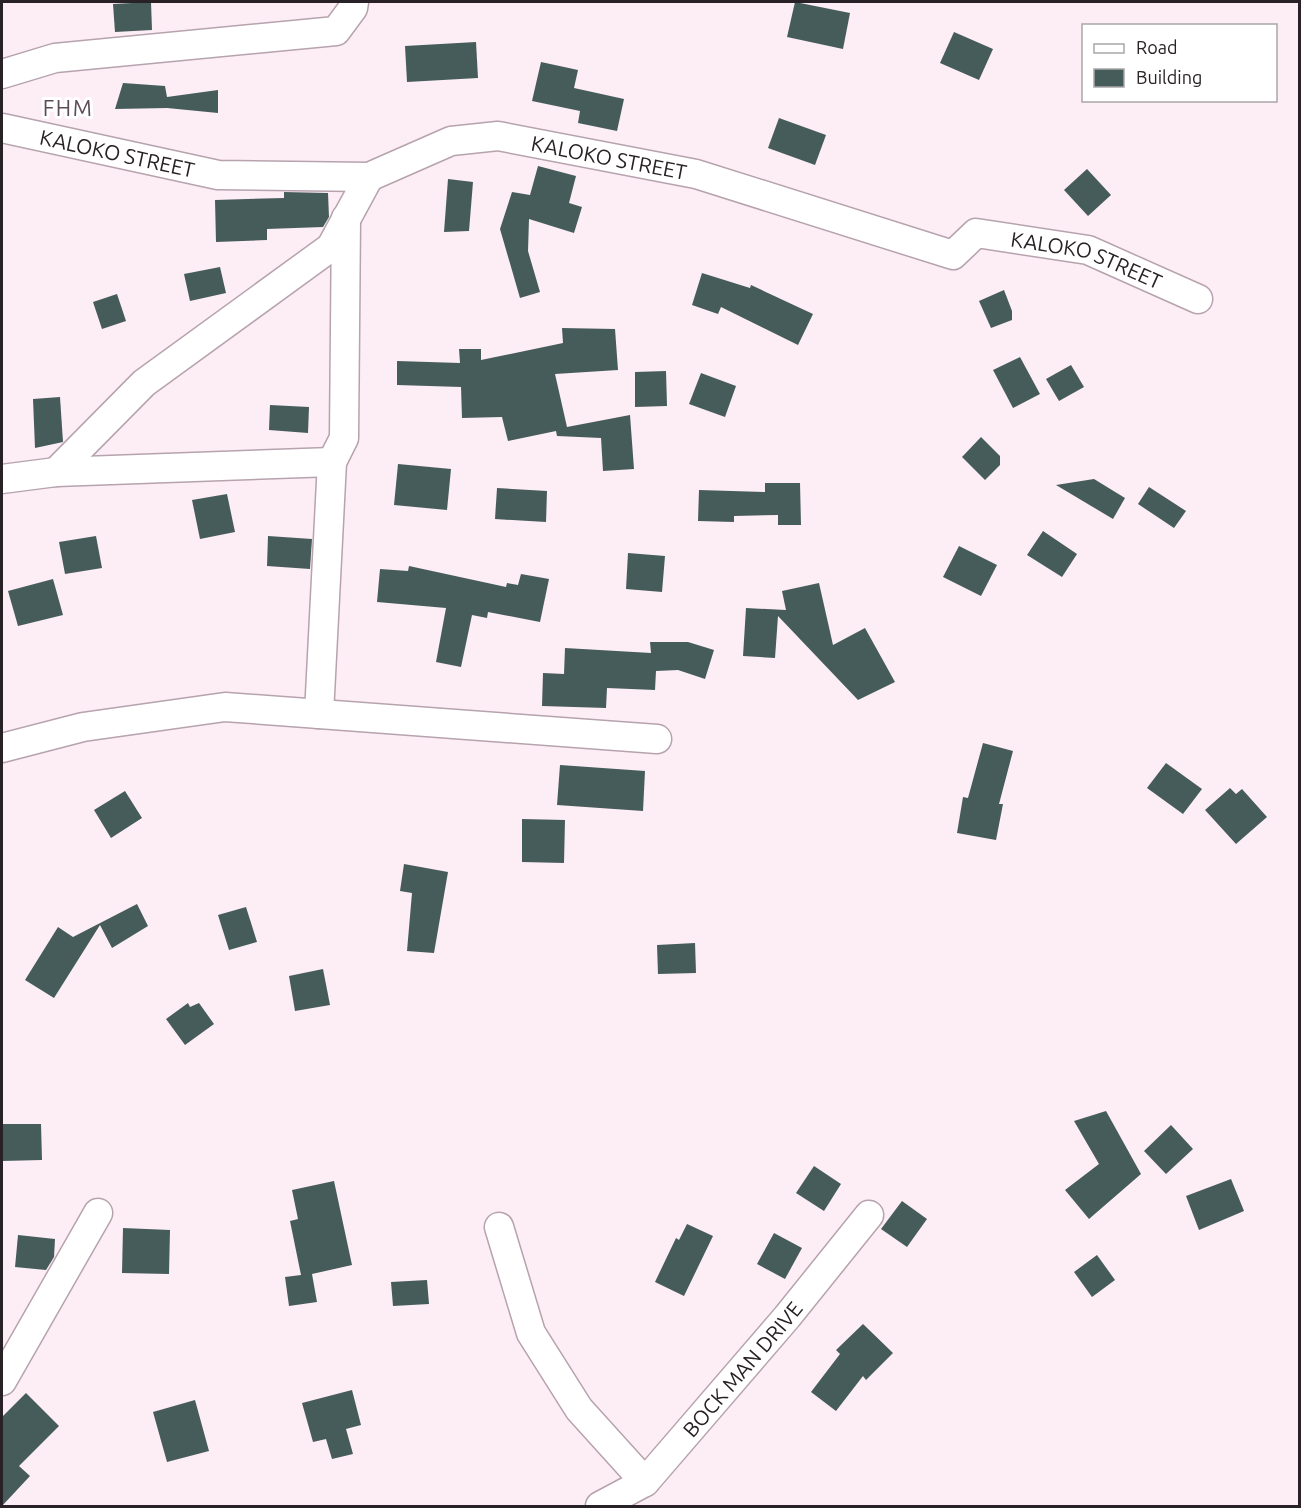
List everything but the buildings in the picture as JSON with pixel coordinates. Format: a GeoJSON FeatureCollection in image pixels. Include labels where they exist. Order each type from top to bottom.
{"type":"FeatureCollection","features":[{"type":"Feature","properties":{"kind":"street"},"geometry":{"type":"LineString","coordinates":[[2,74],[55,58],[336,31],[353,8],[354,2]]}},
{"type":"Feature","properties":{"kind":"street","name":"KALOKO STREET"},"geometry":{"type":"LineString","coordinates":[[2,128],[218,175],[369,177],[451,141],[498,136],[696,174],[953,255],[976,233],[1088,250],[1198,299]]}},
{"type":"Feature","properties":{"kind":"street"},"geometry":{"type":"LineString","coordinates":[[56,472],[144,384],[331,247],[369,177]]}},
{"type":"Feature","properties":{"kind":"street"},"geometry":{"type":"LineString","coordinates":[[319,714],[332,462],[344,438],[346,218]]}},
{"type":"Feature","properties":{"kind":"street"},"geometry":{"type":"LineString","coordinates":[[2,479],[56,472],[332,462]]}},
{"type":"Feature","properties":{"kind":"street"},"geometry":{"type":"LineString","coordinates":[[2,748],[83,726],[225,707],[657,739]]}},
{"type":"Feature","properties":{"kind":"street"},"geometry":{"type":"LineString","coordinates":[[2,1381],[98,1213]]}},
{"type":"Feature","properties":{"kind":"street","name":"BOCK MAN DRIVE"},"geometry":{"type":"LineString","coordinates":[[600,1506],[645,1482],[787,1317],[869,1215]]}},
{"type":"Feature","properties":{"kind":"street"},"geometry":{"type":"LineString","coordinates":[[499,1227],[531,1333],[579,1409],[645,1482]]}},
{"type":"Feature","properties":{"kind":"district","name":"FHM"},"geometry":{"type":"Point","coordinates":[68,107]}}]}
